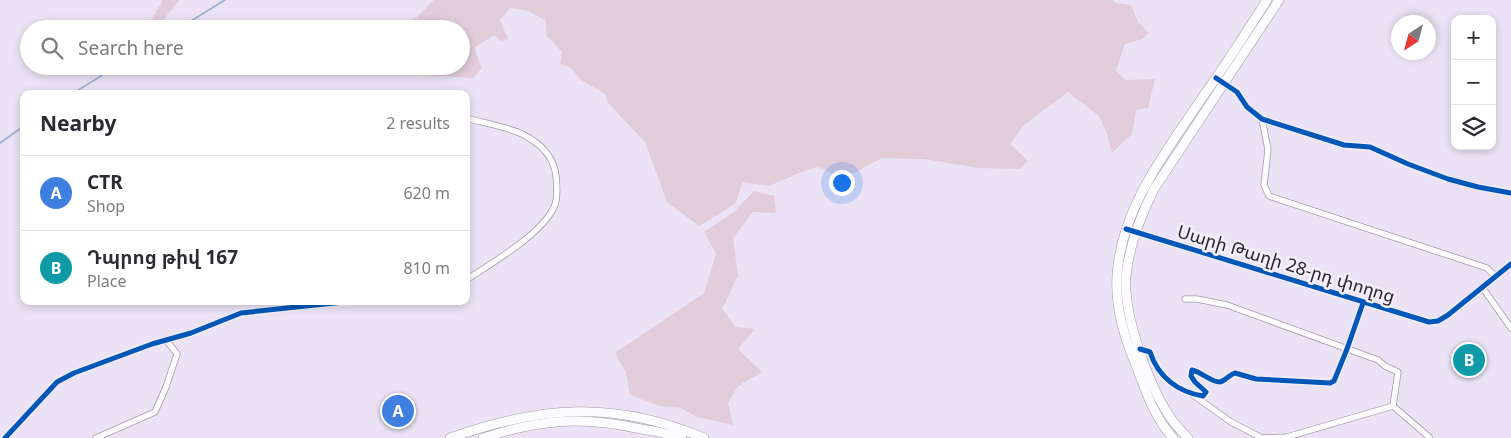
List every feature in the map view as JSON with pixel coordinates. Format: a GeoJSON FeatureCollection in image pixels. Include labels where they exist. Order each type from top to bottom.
{"type":"FeatureCollection","features":[{"type":"Feature","properties":{"kind":"main road"},"geometry":{"type":"LineString","coordinates":[[1173,438],[1158,417],[1150,400],[1132,358],[1123,329],[1117,293],[1117,275],[1126,230],[1140,194],[1153,172],[1267,0]]}},
{"type":"Feature","properties":{"kind":"main road"},"geometry":{"type":"LineString","coordinates":[[1188,438],[1166,412],[1140,349],[1129,311],[1126,278],[1131,248],[1154,189],[1279,0]]}},
{"type":"Feature","properties":{"kind":"main road"},"geometry":{"type":"LineString","coordinates":[[450,438],[465,436],[522,418],[553,412],[578,411],[611,413],[648,419],[704,438]]}},
{"type":"Feature","properties":{"kind":"main road"},"geometry":{"type":"LineString","coordinates":[[483,438],[534,424],[572,420],[611,422],[682,438]]}},
{"type":"Feature","properties":{"kind":"street"},"geometry":{"type":"LineString","coordinates":[[1216,78],[1225,82],[1237,92],[1247,106],[1262,119],[1344,145],[1370,147],[1448,179],[1511,193]]}},
{"type":"Feature","properties":{"kind":"street"},"geometry":{"type":"LineString","coordinates":[[470,119],[521,134],[546,150],[555,167],[557,185],[555,205],[544,223],[503,255],[470,277]]}},
{"type":"Feature","properties":{"kind":"street"},"geometry":{"type":"LineString","coordinates":[[1262,119],[1268,150],[1264,185],[1269,196],[1487,268],[1495,276]]}},
{"type":"Feature","properties":{"kind":"street","name":"Սարի Թաղի 28-րդ փողոց"},"geometry":{"type":"LineString","coordinates":[[1126,230],[1429,322],[1438,321],[1482,287]]}},
{"type":"Feature","properties":{"kind":"street"},"geometry":{"type":"LineString","coordinates":[[1511,264],[1482,287],[1511,328]]}},
{"type":"Feature","properties":{"kind":"street"},"geometry":{"type":"LineString","coordinates":[[1185,299],[1197,299],[1227,306],[1378,360],[1385,366],[1398,372],[1393,406]]}},
{"type":"Feature","properties":{"kind":"street"},"geometry":{"type":"LineString","coordinates":[[1191,394],[1204,396],[1206,392],[1191,376],[1192,370],[1216,382],[1220,382],[1235,373],[1256,379],[1313,383],[1330,383],[1334,381],[1362,303]]}},
{"type":"Feature","properties":{"kind":"street"},"geometry":{"type":"LineString","coordinates":[[5,438],[57,382],[74,373],[191,333],[241,313],[316,305]]}},
{"type":"Feature","properties":{"kind":"street"},"geometry":{"type":"LineString","coordinates":[[96,438],[155,412],[177,354],[166,340]]}},
{"type":"Feature","properties":{"kind":"street"},"geometry":{"type":"LineString","coordinates":[[1140,349],[1150,352],[1159,373],[1169,381],[1231,422],[1262,438],[1287,437],[1393,406]]}},
{"type":"Feature","properties":{"kind":"street"},"geometry":{"type":"LineString","coordinates":[[1393,406],[1429,437]]}},
{"type":"Feature","properties":{"kind":"shaded area"},"geometry":{"type":"Polygon","coordinates":[[[163,0],[180,0],[163,20],[151,20],[163,0]]]}},
{"type":"Feature","properties":{"kind":"shaded area"},"geometry":{"type":"Polygon","coordinates":[[[434,0],[1113,0],[1116,3],[1131,5],[1138,22],[1149,33],[1142,39],[1125,44],[1116,70],[1125,80],[1155,79],[1148,108],[1136,110],[1132,134],[1112,153],[1107,134],[1099,116],[1068,92],[1024,125],[1010,144],[1028,161],[1020,169],[979,168],[924,159],[882,158],[844,178],[817,167],[769,186],[743,182],[735,204],[699,226],[667,202],[645,142],[608,103],[605,94],[581,80],[571,68],[560,64],[562,52],[546,35],[546,21],[529,11],[510,8],[500,20],[508,39],[501,41],[494,35],[474,48],[482,68],[473,78],[419,75],[470,75],[470,20],[411,20],[417,17],[434,0]]]}},
{"type":"Feature","properties":{"kind":"shaded area"},"geometry":{"type":"Polygon","coordinates":[[[754,191],[774,196],[776,213],[753,212],[733,238],[738,276],[722,309],[736,327],[755,329],[738,349],[762,372],[738,386],[728,403],[733,425],[697,417],[681,408],[659,406],[630,395],[626,372],[615,353],[704,293],[716,254],[704,232],[735,211],[754,191]]]}},
{"type":"Feature","properties":{"kind":"waterway"},"geometry":{"type":"LineString","coordinates":[[193,20],[225,0]]}},
{"type":"Feature","properties":{"kind":"waterway"},"geometry":{"type":"LineString","coordinates":[[78,90],[103,75]]}},
{"type":"Feature","properties":{"kind":"waterway"},"geometry":{"type":"LineString","coordinates":[[0,143],[20,129]]}},
{"type":"Feature","properties":{"kind":"cycle path"},"geometry":{"type":"LineString","coordinates":[[1216,78],[1237,92],[1247,107],[1262,119],[1344,145],[1370,147],[1448,179],[1511,193]]}},
{"type":"Feature","properties":{"kind":"cycle path"},"geometry":{"type":"LineString","coordinates":[[1126,229],[1429,322],[1438,321],[1448,315],[1511,264]]}},
{"type":"Feature","properties":{"kind":"cycle path"},"geometry":{"type":"LineString","coordinates":[[1140,349],[1150,352],[1158,369],[1170,382],[1185,391],[1203,396],[1206,392],[1191,376],[1192,370],[1217,382],[1235,373],[1256,379],[1330,383],[1334,381],[1363,303]]}},
{"type":"Feature","properties":{"kind":"cycle path"},"geometry":{"type":"LineString","coordinates":[[5,438],[57,382],[74,373],[152,344],[191,333],[241,313],[316,305]]}},
{"type":"Feature","properties":{"kind":"place","name":"Դպրոց թիվ 167"},"geometry":{"type":"Point","coordinates":[1469,360]}},
{"type":"Feature","properties":{"kind":"place","name":"CTR"},"geometry":{"type":"Point","coordinates":[398,411]}}]}
